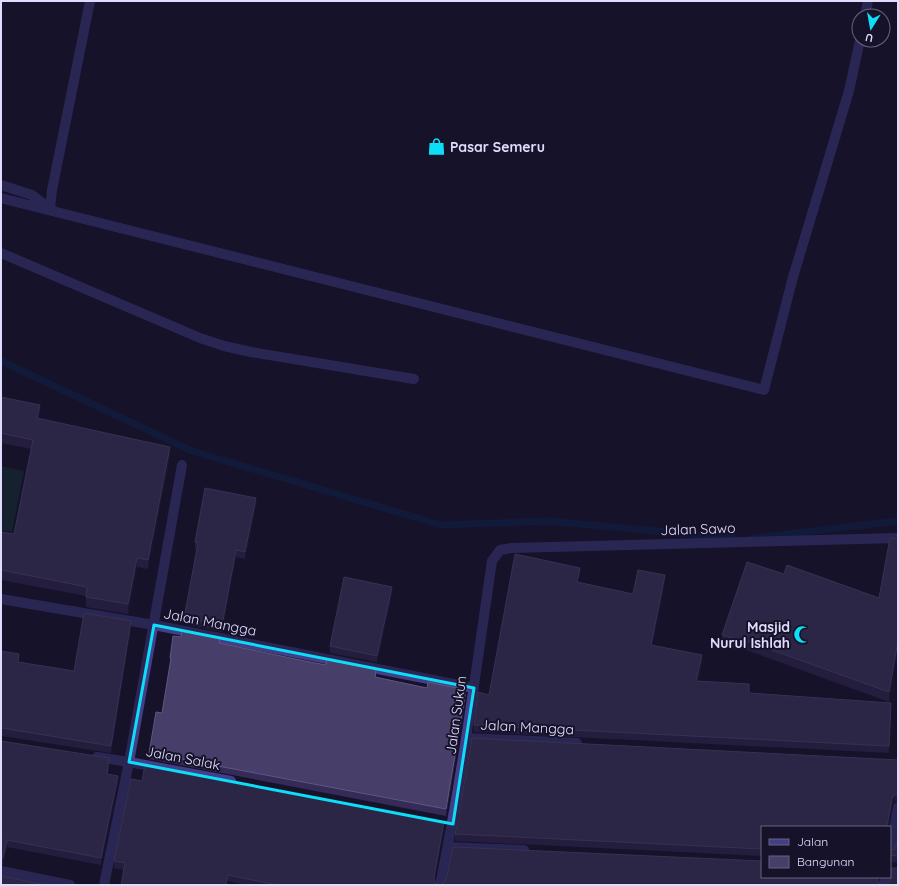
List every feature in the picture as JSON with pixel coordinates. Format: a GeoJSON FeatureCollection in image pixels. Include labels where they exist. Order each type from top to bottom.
{"type":"FeatureCollection","features":[{"type":"Feature","properties":{"kind":"street"},"geometry":{"type":"LineString","coordinates":[[50,209],[52,190],[90,1]]}},
{"type":"Feature","properties":{"kind":"street"},"geometry":{"type":"LineString","coordinates":[[1,198],[30,206],[50,209],[764,390],[793,277],[849,91],[858,48]]}},
{"type":"Feature","properties":{"kind":"street"},"geometry":{"type":"LineString","coordinates":[[1,185],[32,195],[50,209]]}},
{"type":"Feature","properties":{"kind":"street"},"geometry":{"type":"LineString","coordinates":[[1,254],[200,338],[224,346],[250,352],[414,379]]}},
{"type":"Feature","properties":{"kind":"street"},"geometry":{"type":"LineString","coordinates":[[1,599],[154,625],[182,465]]}},
{"type":"Feature","properties":{"kind":"street","name":"Jalan Sawo"},"geometry":{"type":"LineString","coordinates":[[500,550],[512,548],[898,538]]}},
{"type":"Feature","properties":{"kind":"street","name":"Jalan Sukun"},"geometry":{"type":"LineString","coordinates":[[440,885],[448,847],[449,824],[467,738],[492,561],[500,550]]}},
{"type":"Feature","properties":{"kind":"street","name":"Jalan Mangga"},"geometry":{"type":"LineString","coordinates":[[104,885],[129,762],[154,625],[474,688]]}},
{"type":"Feature","properties":{"kind":"street","name":"Jalan Mangga"},"geometry":{"type":"LineString","coordinates":[[467,738],[587,744]]}},
{"type":"Feature","properties":{"kind":"street","name":"Jalan Salak"},"geometry":{"type":"LineString","coordinates":[[84,755],[244,784]]}},
{"type":"Feature","properties":{"kind":"street"},"geometry":{"type":"LineString","coordinates":[[891,846],[898,807]]}},
{"type":"Feature","properties":{"kind":"street"},"geometry":{"type":"LineString","coordinates":[[448,847],[534,851]]}},
{"type":"Feature","properties":{"kind":"street"},"geometry":{"type":"LineString","coordinates":[[1,871],[70,885]]}},
{"type":"Feature","properties":{"kind":"highlighted area"},"geometry":{"type":"Polygon","coordinates":[[[154,625],[474,688],[453,824],[129,762],[154,625]]]}},
{"type":"Feature","properties":{"kind":"green space"},"geometry":{"type":"Polygon","coordinates":[[[1,466],[24,471],[12,532],[1,530],[1,466]]]}},
{"type":"Feature","properties":{"kind":"building"},"geometry":{"type":"Polygon","coordinates":[[[1,397],[40,405],[37,418],[170,447],[148,560],[137,558],[128,604],[86,597],[87,587],[1,570],[1,532],[14,534],[33,440],[1,433],[1,397]]]}},
{"type":"Feature","properties":{"kind":"building"},"geometry":{"type":"Polygon","coordinates":[[[205,488],[256,498],[245,552],[236,550],[222,625],[184,618],[198,543],[195,542],[205,488]]]}},
{"type":"Feature","properties":{"kind":"building"},"geometry":{"type":"Polygon","coordinates":[[[890,538],[898,539],[898,641],[889,692],[741,639],[740,641],[722,635],[747,562],[784,574],[787,565],[879,598],[890,538]]]}},
{"type":"Feature","properties":{"kind":"building"},"geometry":{"type":"Polygon","coordinates":[[[515,554],[580,568],[577,582],[633,594],[638,570],[665,575],[651,645],[702,655],[696,681],[749,684],[749,693],[891,703],[889,746],[474,725],[478,692],[489,695],[515,554]]]}},
{"type":"Feature","properties":{"kind":"building"},"geometry":{"type":"Polygon","coordinates":[[[344,577],[392,587],[377,656],[330,646],[344,577]]]}},
{"type":"Feature","properties":{"kind":"building"},"geometry":{"type":"Polygon","coordinates":[[[84,613],[131,621],[111,746],[1,729],[1,651],[19,654],[18,662],[74,671],[84,613]]]}},
{"type":"Feature","properties":{"kind":"building"},"geometry":{"type":"Polygon","coordinates":[[[182,630],[220,638],[219,643],[305,661],[326,665],[327,659],[376,669],[375,677],[427,688],[428,682],[466,690],[446,809],[149,753],[156,712],[162,713],[173,636],[181,637],[182,630]]]}},
{"type":"Feature","properties":{"kind":"building"},"geometry":{"type":"Polygon","coordinates":[[[472,738],[898,760],[898,794],[895,794],[892,799],[887,826],[761,826],[761,849],[455,834],[472,738]]]}},
{"type":"Feature","properties":{"kind":"building"},"geometry":{"type":"Polygon","coordinates":[[[1,741],[109,758],[107,774],[118,776],[101,858],[7,840],[3,858],[1,858],[1,741]]]}},
{"type":"Feature","properties":{"kind":"building"},"geometry":{"type":"Polygon","coordinates":[[[145,765],[444,822],[434,877],[435,883],[439,885],[277,885],[228,875],[226,885],[121,885],[125,863],[114,861],[131,779],[142,781],[145,765]]]}},
{"type":"Feature","properties":{"kind":"building"},"geometry":{"type":"Polygon","coordinates":[[[898,837],[898,856],[891,855],[891,850],[895,849],[898,837]]]}},
{"type":"Feature","properties":{"kind":"building"},"geometry":{"type":"Polygon","coordinates":[[[453,847],[761,861],[761,878],[878,878],[880,884],[886,884],[891,878],[891,868],[898,868],[898,885],[439,885],[446,880],[453,847]]]}},
{"type":"Feature","properties":{"kind":"building"},"geometry":{"type":"Polygon","coordinates":[[[1,876],[45,885],[1,885],[1,876]]]}},
{"type":"Feature","properties":{"kind":"waterway"},"geometry":{"type":"LineString","coordinates":[[1,361],[192,451],[441,525],[547,521],[733,538]]}},
{"type":"Feature","properties":{"kind":"waterway"},"geometry":{"type":"LineString","coordinates":[[753,538],[898,521]]}},
{"type":"Feature","properties":{"kind":"place","name":"Pasar Semeru"},"geometry":{"type":"Point","coordinates":[437,147]}},
{"type":"Feature","properties":{"kind":"place","name":"Masjid Nurul Ishlah"},"geometry":{"type":"Point","coordinates":[803,635]}}]}
